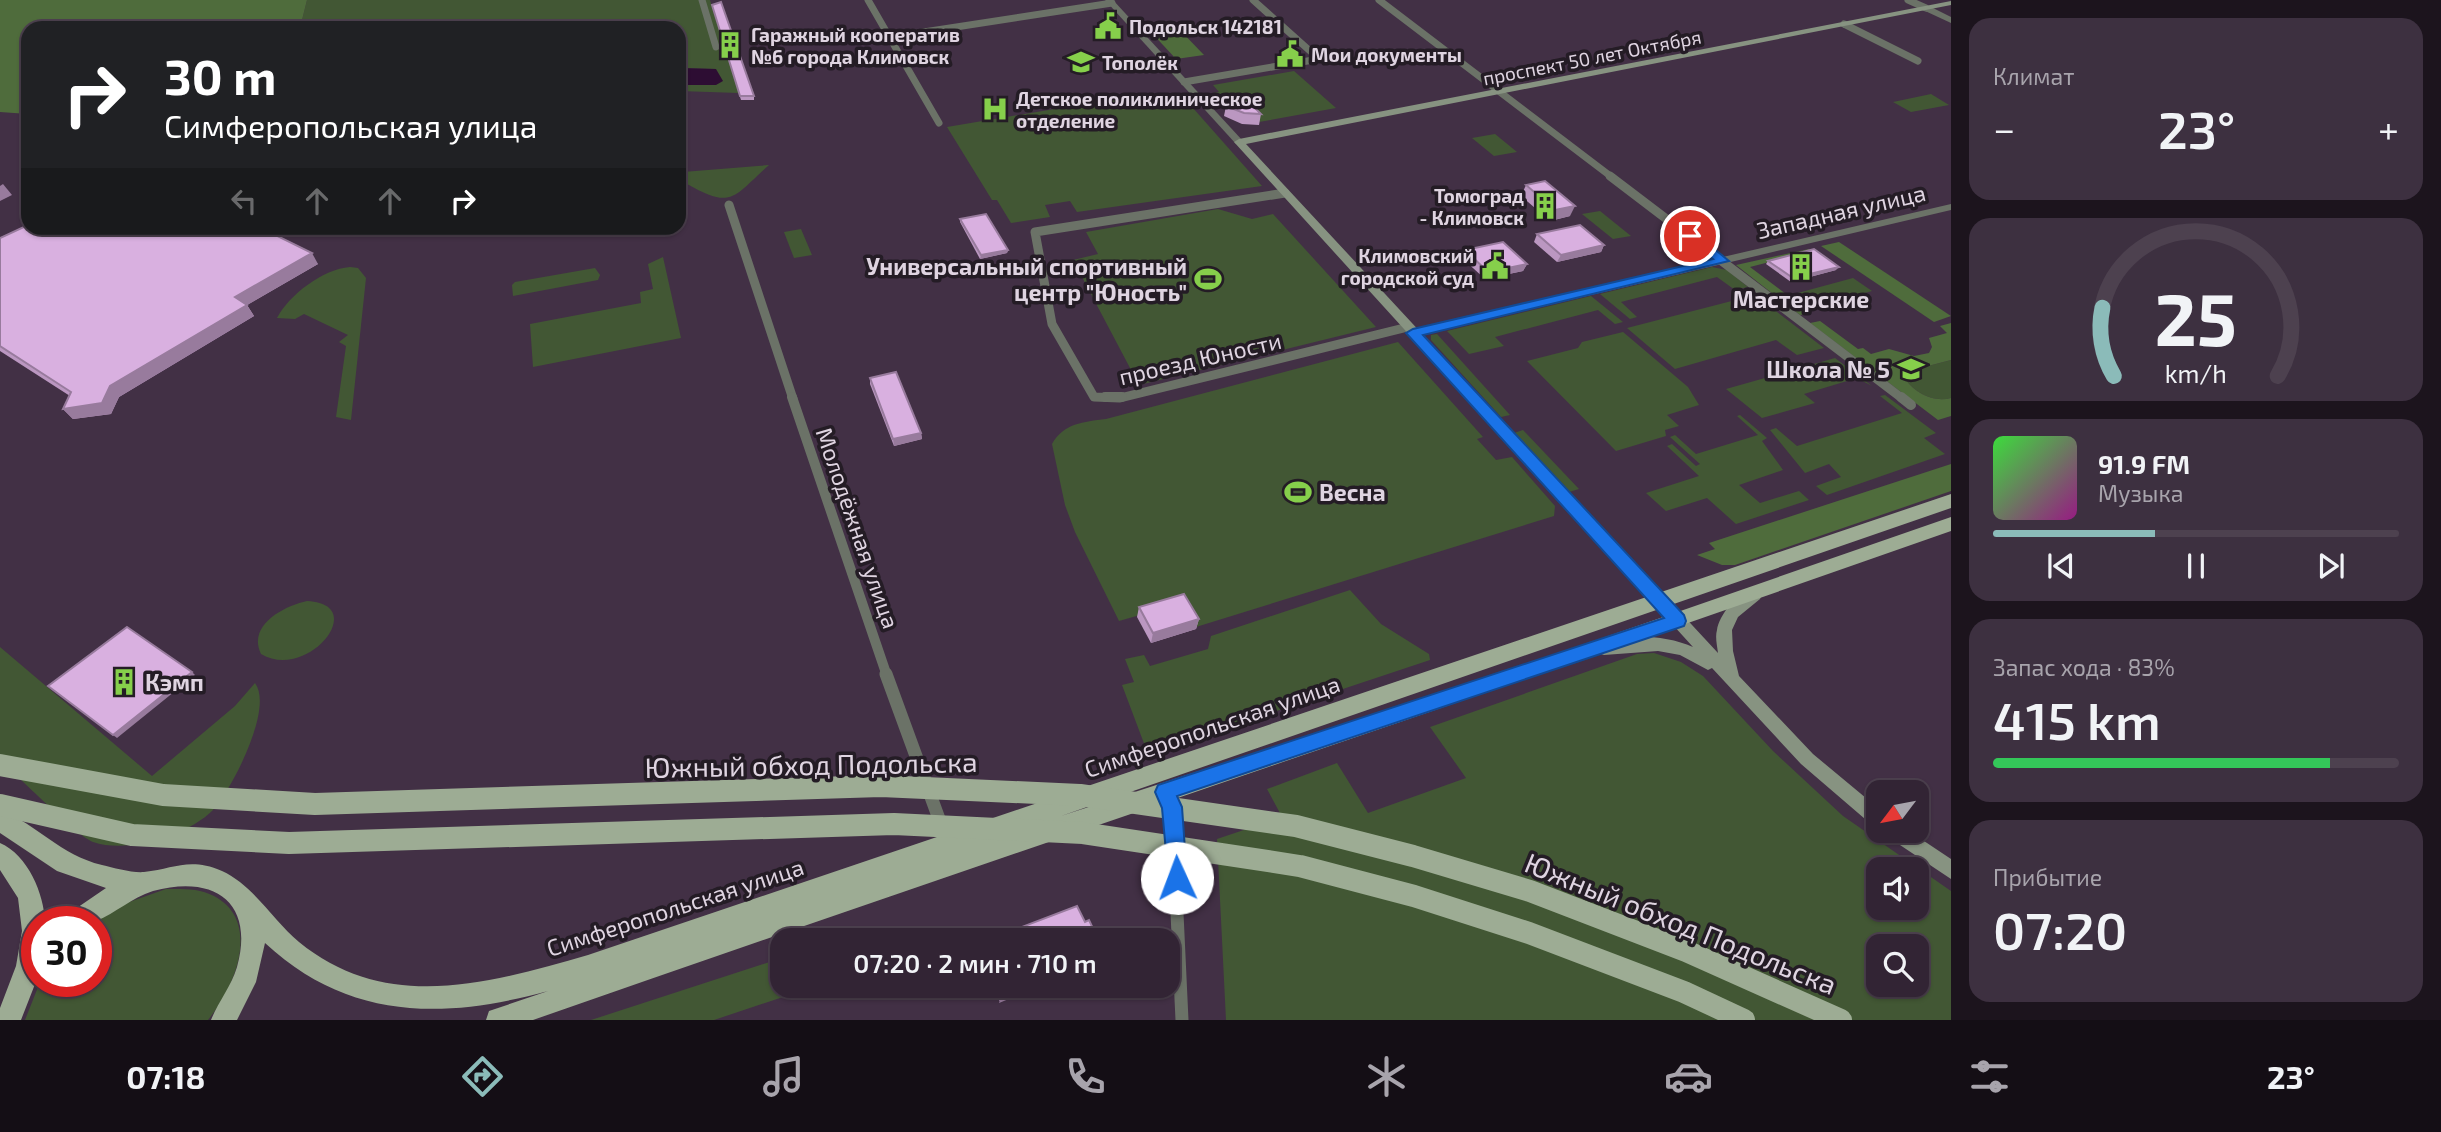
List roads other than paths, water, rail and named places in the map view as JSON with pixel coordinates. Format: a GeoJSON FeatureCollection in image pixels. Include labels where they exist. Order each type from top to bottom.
{"type":"FeatureCollection","features":[{"type":"Feature","properties":{"kind":"main road","name":"проспект 50 лет Октября"},"geometry":{"type":"LineString","coordinates":[[1239,142],[1951,3]]}},
{"type":"Feature","properties":{"kind":"main road"},"geometry":{"type":"LineString","coordinates":[[1239,142],[1732,680],[1807,759],[1866,809]]}},
{"type":"Feature","properties":{"kind":"main road","name":"Симферопольская улица"},"geometry":{"type":"LineString","coordinates":[[498,1020],[952,853],[1660,601],[1951,501]]}},
{"type":"Feature","properties":{"kind":"main road","name":"Симферопольская улица"},"geometry":{"type":"LineString","coordinates":[[144,883],[173,876],[199,876],[221,882],[239,894],[250,912],[323,975],[363,991],[420,1001],[488,995],[587,967],[952,853],[1164,792],[1678,621],[1951,524]]}},
{"type":"Feature","properties":{"kind":"main road"},"geometry":{"type":"LineString","coordinates":[[1732,680],[1722,636],[1732,610],[1759,592]]}},
{"type":"Feature","properties":{"kind":"main road"},"geometry":{"type":"LineString","coordinates":[[1580,652],[1646,642],[1666,645],[1691,651],[1732,680]]}},
{"type":"Feature","properties":{"kind":"main road","name":"Южный обход Подольска"},"geometry":{"type":"LineString","coordinates":[[0,765],[163,795],[316,804],[881,786],[1080,795],[1296,826],[1413,856],[1530,891],[1647,936],[1841,1020]]}},
{"type":"Feature","properties":{"kind":"main road"},"geometry":{"type":"LineString","coordinates":[[0,805],[132,835],[289,844],[894,824],[1083,833],[1300,866],[1413,896],[1529,933],[1684,992],[1744,1020]]}},
{"type":"Feature","properties":{"kind":"main road"},"geometry":{"type":"LineString","coordinates":[[0,820],[52,857],[79,871],[107,879],[144,883]]}},
{"type":"Feature","properties":{"kind":"main road"},"geometry":{"type":"LineString","coordinates":[[1913,844],[1951,870]]}},
{"type":"Feature","properties":{"kind":"main road"},"geometry":{"type":"LineString","coordinates":[[0,854],[27,889],[33,906]]}},
{"type":"Feature","properties":{"kind":"main road"},"geometry":{"type":"LineString","coordinates":[[100,906],[116,895],[144,883]]}},
{"type":"Feature","properties":{"kind":"main road"},"geometry":{"type":"LineString","coordinates":[[223,1020],[239,997],[251,965],[255,936],[250,912]]}},
{"type":"Feature","properties":{"kind":"main road"},"geometry":{"type":"LineString","coordinates":[[0,1006],[21,986]]}},
{"type":"Feature","properties":{"kind":"main road"},"geometry":{"type":"LineString","coordinates":[[9,1020],[21,989]]}},
{"type":"Feature","properties":{"kind":"street"},"geometry":{"type":"LineString","coordinates":[[702,0],[716,47]]}},
{"type":"Feature","properties":{"kind":"street"},"geometry":{"type":"LineString","coordinates":[[868,0],[939,122]]}},
{"type":"Feature","properties":{"kind":"street"},"geometry":{"type":"LineString","coordinates":[[1184,82],[1319,59],[1253,0]]}},
{"type":"Feature","properties":{"kind":"street"},"geometry":{"type":"LineString","coordinates":[[1379,0],[1910,405]]}},
{"type":"Feature","properties":{"kind":"street"},"geometry":{"type":"LineString","coordinates":[[1908,0],[1951,20]]}},
{"type":"Feature","properties":{"kind":"street"},"geometry":{"type":"LineString","coordinates":[[891,37],[1110,2],[1239,142]]}},
{"type":"Feature","properties":{"kind":"street"},"geometry":{"type":"LineString","coordinates":[[1844,24],[1918,61]]}},
{"type":"Feature","properties":{"kind":"street","name":"проезд Юности"},"geometry":{"type":"LineString","coordinates":[[1285,192],[1035,232],[1052,324],[1094,397],[1120,398],[1410,330]]}},
{"type":"Feature","properties":{"kind":"street","name":"Молодёжная улица"},"geometry":{"type":"LineString","coordinates":[[729,205],[851,576],[952,853]]}},
{"type":"Feature","properties":{"kind":"street","name":"Западная улица"},"geometry":{"type":"LineString","coordinates":[[1410,330],[1723,261],[1951,206]]}},
{"type":"Feature","properties":{"kind":"street"},"geometry":{"type":"LineString","coordinates":[[1164,792],[1172,807],[1175,828],[1182,1020]]}},
{"type":"Feature","properties":{"kind":"place","name":"Подольск 142181"},"geometry":{"type":"Point","coordinates":[1108,26]}},
{"type":"Feature","properties":{"kind":"place","name":"Гаражный кооператив №6 города Климовск"},"geometry":{"type":"Point","coordinates":[730,45]}},
{"type":"Feature","properties":{"kind":"place","name":"Мои документы"},"geometry":{"type":"Point","coordinates":[1290,54]}},
{"type":"Feature","properties":{"kind":"place","name":"Тополёк"},"geometry":{"type":"Point","coordinates":[1081,62]}},
{"type":"Feature","properties":{"kind":"place","name":"Детское поликлиническое отделение"},"geometry":{"type":"Point","coordinates":[995,109]}},
{"type":"Feature","properties":{"kind":"place","name":"Томоград - Климовск"},"geometry":{"type":"Point","coordinates":[1545,206]}},
{"type":"Feature","properties":{"kind":"place","name":"Климовский городской суд"},"geometry":{"type":"Point","coordinates":[1495,266]}},
{"type":"Feature","properties":{"kind":"place","name":"Мастерские"},"geometry":{"type":"Point","coordinates":[1801,267]}},
{"type":"Feature","properties":{"kind":"place","name":"Универсальный спортивный центр \"Юность\""},"geometry":{"type":"Point","coordinates":[1208,279]}},
{"type":"Feature","properties":{"kind":"place","name":"Школа № 5"},"geometry":{"type":"Point","coordinates":[1911,369]}},
{"type":"Feature","properties":{"kind":"place","name":"Весна"},"geometry":{"type":"Point","coordinates":[1298,492]}},
{"type":"Feature","properties":{"kind":"place","name":"Кэмп"},"geometry":{"type":"Point","coordinates":[124,682]}}]}
